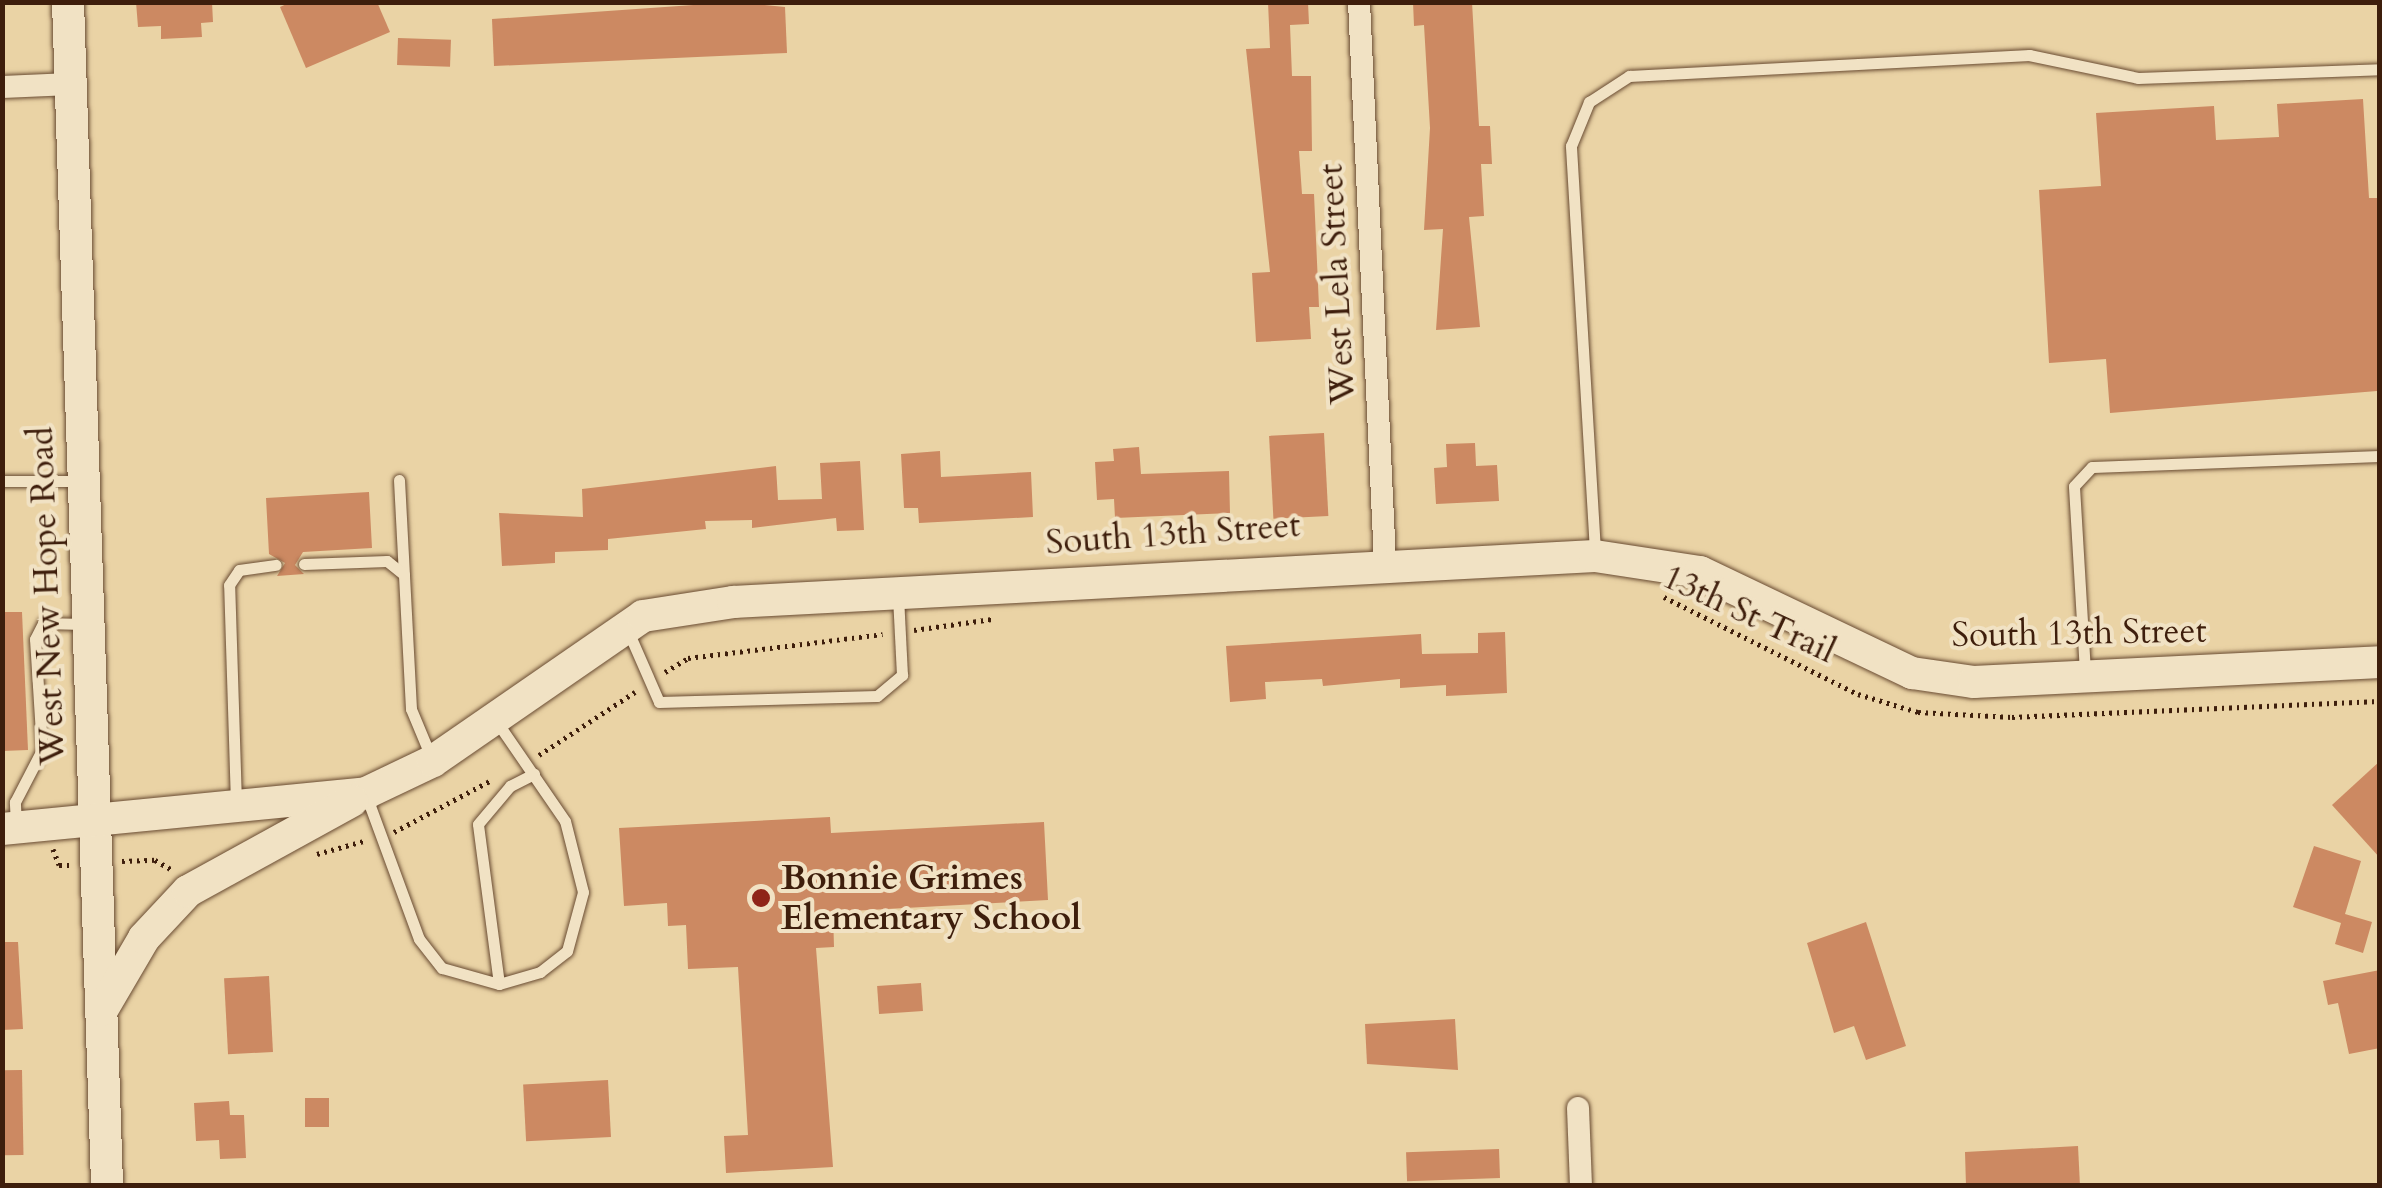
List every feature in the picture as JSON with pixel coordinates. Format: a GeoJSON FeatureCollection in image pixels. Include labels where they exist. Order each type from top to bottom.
{"type":"FeatureCollection","features":[{"type":"Feature","properties":{"kind":"street","name":"West New Hope Road"},"geometry":{"type":"LineString","coordinates":[[68,2],[108,1186]]}},
{"type":"Feature","properties":{"kind":"street","name":"West Lela Street"},"geometry":{"type":"LineString","coordinates":[[1359,2],[1385,562]]}},
{"type":"Feature","properties":{"kind":"street"},"geometry":{"type":"LineString","coordinates":[[2,87],[71,84]]}},
{"type":"Feature","properties":{"kind":"street","name":"South 13th Street"},"geometry":{"type":"LineString","coordinates":[[9,829],[96,817],[366,793],[433,761],[626,627],[733,602],[1385,562],[1595,556],[1700,572],[1912,673],[1974,682],[2380,662]]}},
{"type":"Feature","properties":{"kind":"street"},"geometry":{"type":"LineString","coordinates":[[102,1010],[144,938],[188,890],[366,793]]}},
{"type":"Feature","properties":{"kind":"street"},"geometry":{"type":"LineString","coordinates":[[1578,1108],[1580,1186]]}},
{"type":"Feature","properties":{"kind":"lane"},"geometry":{"type":"LineString","coordinates":[[1595,556],[1571,146],[1589,102],[1629,76],[2029,55],[2138,78],[2380,69]]}},
{"type":"Feature","properties":{"kind":"lane"},"geometry":{"type":"LineString","coordinates":[[2085,676],[2074,486],[2092,467],[2380,456]]}},
{"type":"Feature","properties":{"kind":"lane"},"geometry":{"type":"LineString","coordinates":[[3,481],[82,480]]}},
{"type":"Feature","properties":{"kind":"lane"},"geometry":{"type":"LineString","coordinates":[[400,480],[411,709],[433,761]]}},
{"type":"Feature","properties":{"kind":"lane"},"geometry":{"type":"LineString","coordinates":[[304,564],[387,561],[404,576]]}},
{"type":"Feature","properties":{"kind":"lane"},"geometry":{"type":"LineString","coordinates":[[236,807],[229,585],[239,570],[276,565]]}},
{"type":"Feature","properties":{"kind":"lane"},"geometry":{"type":"LineString","coordinates":[[626,627],[659,702],[877,696],[902,675],[898,593]]}},
{"type":"Feature","properties":{"kind":"lane"},"geometry":{"type":"LineString","coordinates":[[9,829],[14,802],[42,750],[35,639],[42,623],[88,624]]}},
{"type":"Feature","properties":{"kind":"lane"},"geometry":{"type":"LineString","coordinates":[[366,793],[419,939],[442,968],[499,984],[540,972],[568,951],[580,923],[583,892],[565,820],[493,716]]}},
{"type":"Feature","properties":{"kind":"lane"},"geometry":{"type":"LineString","coordinates":[[499,984],[478,824],[510,786],[534,774]]}},
{"type":"Feature","properties":{"kind":"path","name":"13th St Trail"},"geometry":{"type":"LineString","coordinates":[[1658,596],[1858,694],[1918,712],[2012,717],[2380,701]]}},
{"type":"Feature","properties":{"kind":"path"},"geometry":{"type":"LineString","coordinates":[[916,630],[1000,618]]}},
{"type":"Feature","properties":{"kind":"path"},"geometry":{"type":"LineString","coordinates":[[666,671],[688,658],[888,634]]}},
{"type":"Feature","properties":{"kind":"path"},"geometry":{"type":"LineString","coordinates":[[539,755],[633,694]]}},
{"type":"Feature","properties":{"kind":"path"},"geometry":{"type":"LineString","coordinates":[[400,830],[508,772]]}},
{"type":"Feature","properties":{"kind":"path"},"geometry":{"type":"LineString","coordinates":[[54,858],[66,865]]}},
{"type":"Feature","properties":{"kind":"path"},"geometry":{"type":"LineString","coordinates":[[134,860],[170,866],[182,883]]}},
{"type":"Feature","properties":{"kind":"building"},"geometry":{"type":"Polygon","coordinates":[[[136,2],[212,2],[213,22],[201,23],[202,37],[161,39],[161,26],[138,27],[136,2]]]}},
{"type":"Feature","properties":{"kind":"building"},"geometry":{"type":"Polygon","coordinates":[[[291,2],[377,2],[390,32],[306,68],[280,7],[291,2]]]}},
{"type":"Feature","properties":{"kind":"building"},"geometry":{"type":"Polygon","coordinates":[[[736,2],[785,7],[787,53],[494,66],[492,19],[736,2]]]}},
{"type":"Feature","properties":{"kind":"building"},"geometry":{"type":"Polygon","coordinates":[[[1268,2],[1308,2],[1309,24],[1290,25],[1292,76],[1311,76],[1312,151],[1299,151],[1302,194],[1314,194],[1319,307],[1309,307],[1311,339],[1256,342],[1252,273],[1270,272],[1246,49],[1270,48],[1268,2]]]}},
{"type":"Feature","properties":{"kind":"building"},"geometry":{"type":"Polygon","coordinates":[[[1413,2],[1472,2],[1479,126],[1490,126],[1492,164],[1481,164],[1484,216],[1469,217],[1480,327],[1436,330],[1443,229],[1424,230],[1430,128],[1424,25],[1414,26],[1413,2]]]}},
{"type":"Feature","properties":{"kind":"building"},"geometry":{"type":"Polygon","coordinates":[[[398,38],[451,40],[450,67],[397,65],[398,38]]]}},
{"type":"Feature","properties":{"kind":"building"},"geometry":{"type":"Polygon","coordinates":[[[2363,99],[2369,198],[2380,198],[2377,391],[2110,413],[2106,359],[2049,363],[2039,190],[2101,186],[2096,113],[2214,106],[2216,140],[2279,137],[2277,104],[2363,99]]]}},
{"type":"Feature","properties":{"kind":"building"},"geometry":{"type":"Polygon","coordinates":[[[1324,433],[1328,516],[1273,519],[1269,436],[1324,433]]]}},
{"type":"Feature","properties":{"kind":"building"},"geometry":{"type":"Polygon","coordinates":[[[1475,443],[1476,466],[1497,465],[1499,501],[1436,504],[1434,468],[1447,467],[1446,444],[1475,443]]]}},
{"type":"Feature","properties":{"kind":"building"},"geometry":{"type":"Polygon","coordinates":[[[1139,447],[1141,474],[1229,471],[1230,513],[1115,518],[1114,499],[1097,500],[1095,462],[1114,461],[1113,449],[1139,447]]]}},
{"type":"Feature","properties":{"kind":"building"},"geometry":{"type":"Polygon","coordinates":[[[940,451],[941,477],[1031,472],[1033,517],[919,523],[918,508],[904,508],[901,454],[940,451]]]}},
{"type":"Feature","properties":{"kind":"building"},"geometry":{"type":"Polygon","coordinates":[[[860,461],[864,530],[837,531],[836,518],[752,528],[752,520],[705,521],[706,529],[608,539],[608,550],[555,552],[555,563],[502,566],[499,513],[583,517],[582,489],[776,466],[778,500],[822,499],[820,463],[860,461]]]}},
{"type":"Feature","properties":{"kind":"building"},"geometry":{"type":"Polygon","coordinates":[[[369,492],[372,548],[303,552],[295,565],[304,574],[277,576],[285,563],[269,554],[266,498],[369,492]]]}},
{"type":"Feature","properties":{"kind":"building"},"geometry":{"type":"Polygon","coordinates":[[[2,612],[22,612],[28,750],[2,751],[2,612]]]}},
{"type":"Feature","properties":{"kind":"building"},"geometry":{"type":"Polygon","coordinates":[[[1505,632],[1507,693],[1446,696],[1446,685],[1400,688],[1400,679],[1323,686],[1322,679],[1265,682],[1266,699],[1230,702],[1226,646],[1421,634],[1422,654],[1478,653],[1478,633],[1505,632]]]}},
{"type":"Feature","properties":{"kind":"building"},"geometry":{"type":"Polygon","coordinates":[[[2380,761],[2380,858],[2332,805],[2380,761]]]}},
{"type":"Feature","properties":{"kind":"building"},"geometry":{"type":"Polygon","coordinates":[[[830,817],[831,833],[1044,822],[1048,900],[833,912],[834,947],[816,948],[833,1167],[726,1173],[724,1136],[748,1135],[738,967],[688,969],[686,925],[668,926],[667,903],[624,906],[619,828],[830,817]]]}},
{"type":"Feature","properties":{"kind":"building"},"geometry":{"type":"Polygon","coordinates":[[[2314,846],[2361,861],[2345,914],[2372,922],[2363,953],[2335,944],[2341,923],[2293,907],[2314,846]]]}},
{"type":"Feature","properties":{"kind":"building"},"geometry":{"type":"Polygon","coordinates":[[[1866,922],[1906,1046],[1866,1060],[1854,1026],[1834,1033],[1807,943],[1866,922]]]}},
{"type":"Feature","properties":{"kind":"building"},"geometry":{"type":"Polygon","coordinates":[[[2,942],[18,942],[23,1029],[2,1030],[2,942]]]}},
{"type":"Feature","properties":{"kind":"building"},"geometry":{"type":"Polygon","coordinates":[[[2380,970],[2380,1048],[2349,1054],[2338,1003],[2328,1005],[2323,981],[2380,970]]]}},
{"type":"Feature","properties":{"kind":"building"},"geometry":{"type":"Polygon","coordinates":[[[269,976],[273,1052],[228,1054],[224,978],[269,976]]]}},
{"type":"Feature","properties":{"kind":"building"},"geometry":{"type":"Polygon","coordinates":[[[921,983],[923,1011],[879,1014],[877,986],[921,983]]]}},
{"type":"Feature","properties":{"kind":"building"},"geometry":{"type":"Polygon","coordinates":[[[1455,1019],[1458,1070],[1367,1064],[1365,1024],[1455,1019]]]}},
{"type":"Feature","properties":{"kind":"building"},"geometry":{"type":"Polygon","coordinates":[[[2,1070],[22,1070],[23,1155],[3,1155],[2,1070]]]}},
{"type":"Feature","properties":{"kind":"building"},"geometry":{"type":"Polygon","coordinates":[[[608,1080],[611,1137],[526,1141],[523,1084],[608,1080]]]}},
{"type":"Feature","properties":{"kind":"building"},"geometry":{"type":"Polygon","coordinates":[[[305,1098],[329,1098],[329,1127],[305,1127],[305,1098]]]}},
{"type":"Feature","properties":{"kind":"building"},"geometry":{"type":"Polygon","coordinates":[[[229,1101],[230,1115],[244,1115],[246,1158],[220,1159],[219,1140],[196,1141],[194,1103],[229,1101]]]}},
{"type":"Feature","properties":{"kind":"building"},"geometry":{"type":"Polygon","coordinates":[[[2078,1146],[2080,1186],[1966,1186],[1965,1152],[2078,1146]]]}},
{"type":"Feature","properties":{"kind":"building"},"geometry":{"type":"Polygon","coordinates":[[[1499,1149],[1500,1178],[1407,1181],[1406,1152],[1499,1149]]]}},
{"type":"Feature","properties":{"kind":"place","name":"Bonnie Grimes Elementary School"},"geometry":{"type":"Point","coordinates":[761,898]}}]}
